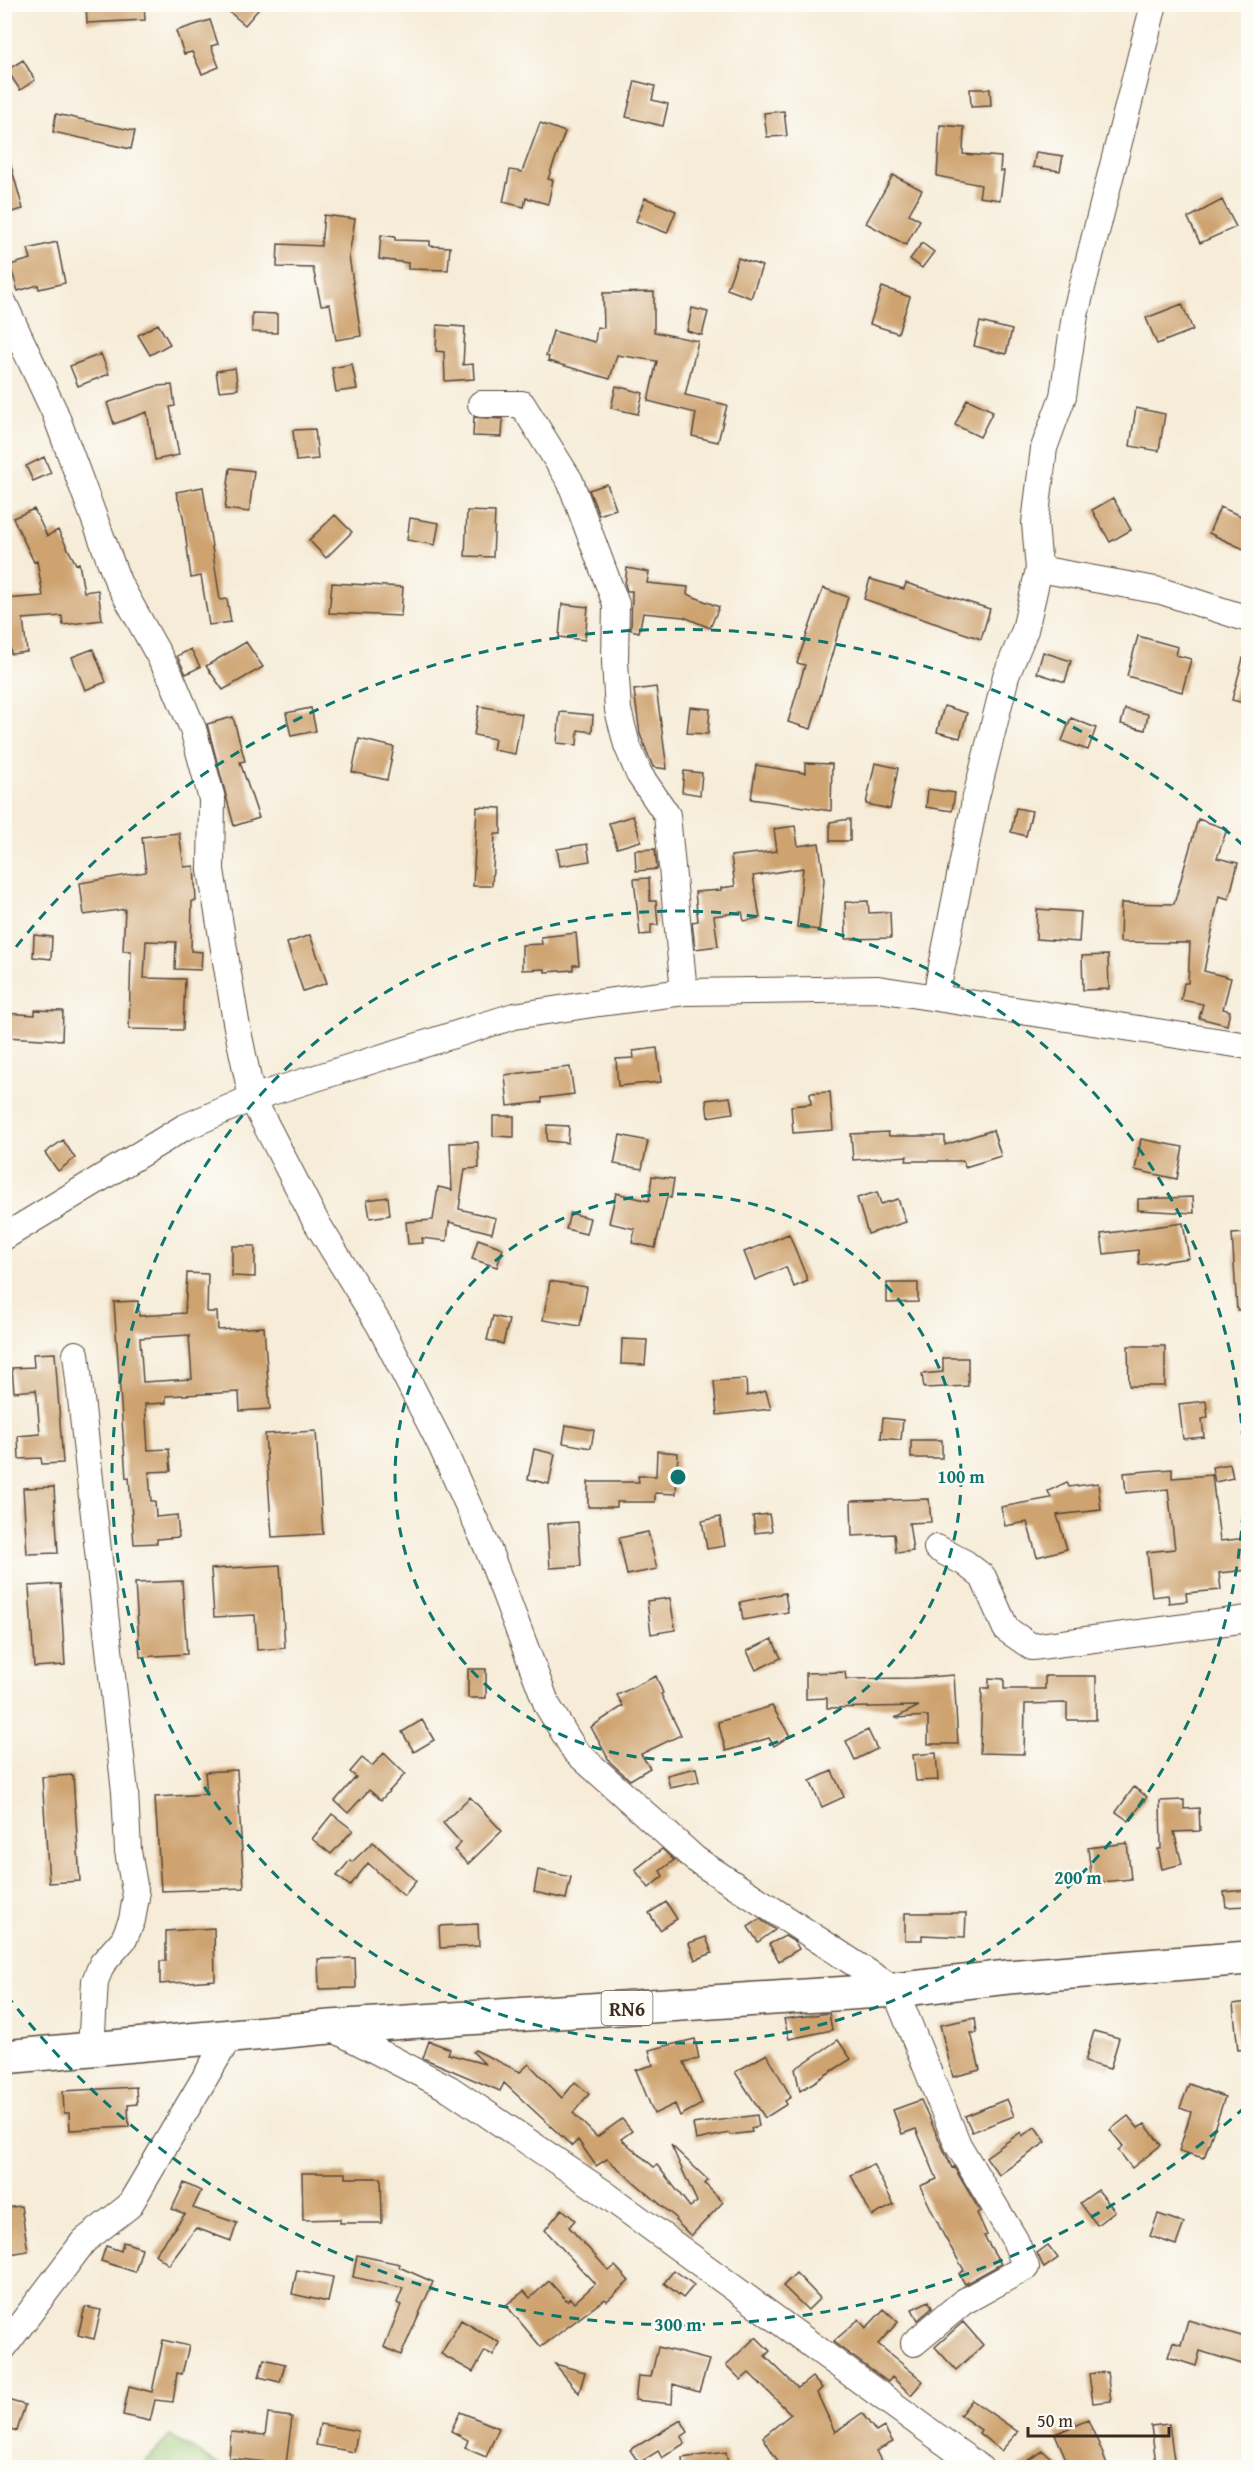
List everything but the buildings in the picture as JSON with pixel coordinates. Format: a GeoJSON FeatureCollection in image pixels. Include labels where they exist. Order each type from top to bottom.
{"type":"FeatureCollection","features":[{"type":"Feature","properties":{"kind":"highway","name":"RN6"},"geometry":{"type":"LineString","coordinates":[[4,2057],[330,2027],[895,1990],[1031,1975],[1248,1958]]}},
{"type":"Feature","properties":{"kind":"street"},"geometry":{"type":"LineString","coordinates":[[936,996],[975,801],[1006,676],[1025,630],[1039,569],[1035,523],[1044,447],[1063,396],[1075,315],[1154,4]]}},
{"type":"Feature","properties":{"kind":"street"},"geometry":{"type":"LineString","coordinates":[[6,311],[55,413],[118,582],[171,677],[193,729],[212,799],[211,870],[236,1022],[252,1098],[315,1220],[380,1326],[440,1443],[488,1549],[547,1705],[575,1751],[695,1860],[895,1990],[958,2145],[1015,2240],[1026,2266],[963,2302],[914,2343]]}},
{"type":"Feature","properties":{"kind":"street"},"geometry":{"type":"LineString","coordinates":[[481,404],[522,404],[570,481],[603,563],[616,604],[615,662],[618,710],[627,745],[639,774],[667,815],[684,992]]}},
{"type":"Feature","properties":{"kind":"street"},"geometry":{"type":"LineString","coordinates":[[1039,569],[1161,591],[1248,619]]}},
{"type":"Feature","properties":{"kind":"street"},"geometry":{"type":"LineString","coordinates":[[4,1237],[183,1128],[252,1098],[514,1016],[684,992],[878,988],[1248,1046]]}},
{"type":"Feature","properties":{"kind":"street"},"geometry":{"type":"LineString","coordinates":[[76,1354],[125,1792],[128,1851],[136,1897],[132,1920],[124,1939],[102,1964],[95,1981],[92,2049]]}},
{"type":"Feature","properties":{"kind":"street"},"geometry":{"type":"LineString","coordinates":[[937,1548],[965,1563],[983,1577],[1006,1629],[1032,1647],[1248,1619]]}},
{"type":"Feature","properties":{"kind":"street"},"geometry":{"type":"LineString","coordinates":[[330,2027],[450,2089],[591,2184],[980,2468]]}},
{"type":"Feature","properties":{"kind":"street"},"geometry":{"type":"LineString","coordinates":[[4,2348],[84,2241],[129,2206],[229,2037]]}},
{"type":"Feature","properties":{"kind":"green space"},"geometry":{"type":"Polygon","coordinates":[[[170,2436],[222,2467],[140,2467],[170,2436]]]}}]}
